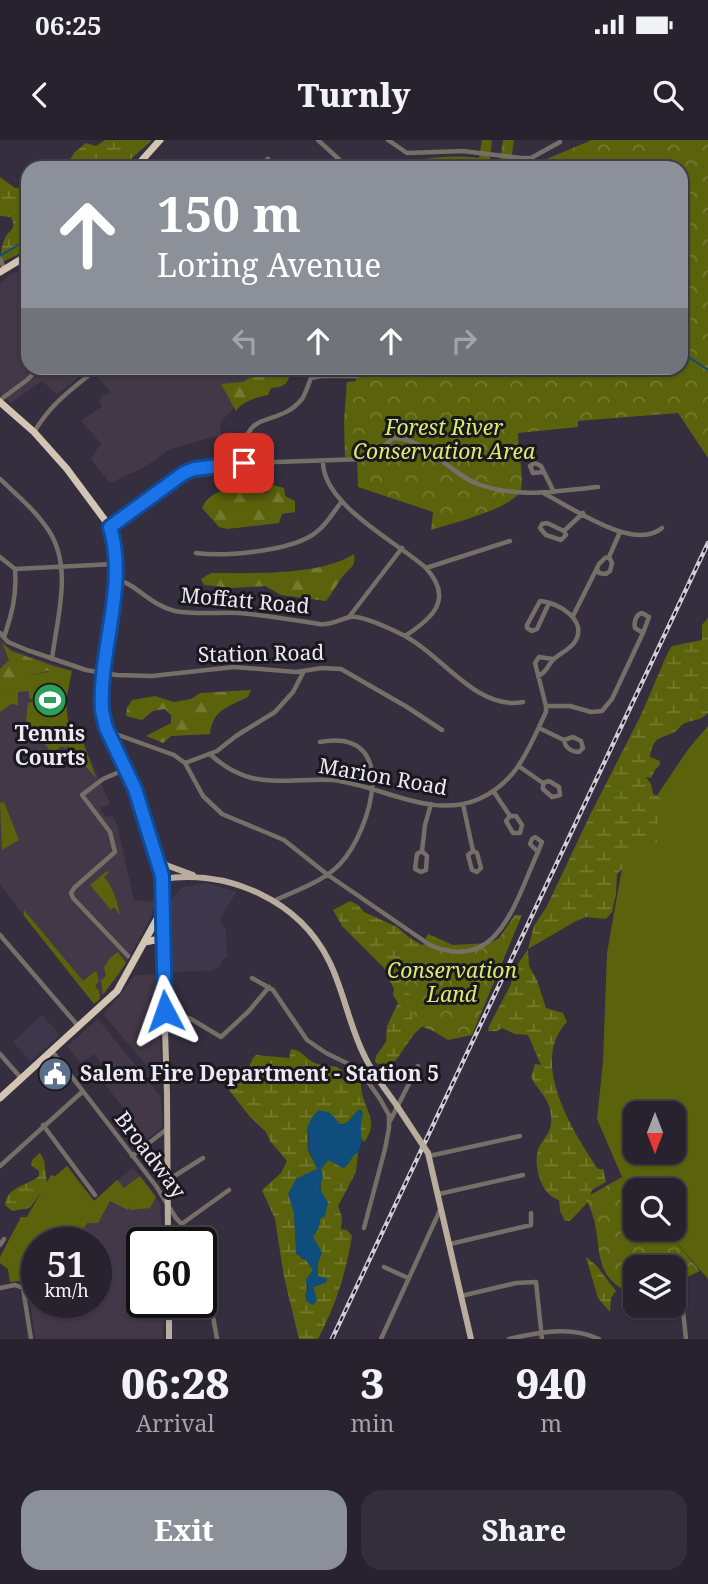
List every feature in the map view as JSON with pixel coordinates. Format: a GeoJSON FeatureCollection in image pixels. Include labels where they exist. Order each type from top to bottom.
{"type":"FeatureCollection","features":[{"type":"Feature","properties":{"kind":"highway"},"geometry":{"type":"LineString","coordinates":[[141,161],[160,140]]}},
{"type":"Feature","properties":{"kind":"highway"},"geometry":{"type":"LineString","coordinates":[[1,265],[21,258]]}},
{"type":"Feature","properties":{"kind":"highway"},"geometry":{"type":"LineString","coordinates":[[0,401],[34,432],[67,469],[110,527],[114,579],[102,707],[108,732],[138,797],[155,852],[162,879],[163,908],[145,942],[130,958],[117,991],[0,1098]]}},
{"type":"Feature","properties":{"kind":"highway"},"geometry":{"type":"LineString","coordinates":[[145,942],[155,940],[162,945]]}},
{"type":"Feature","properties":{"kind":"main road"},"geometry":{"type":"LineString","coordinates":[[155,852],[166,865],[204,879]]}},
{"type":"Feature","properties":{"kind":"main road"},"geometry":{"type":"LineString","coordinates":[[162,879],[204,879],[242,886],[274,901],[305,926],[324,952],[368,1063],[429,1154],[471,1339]]}},
{"type":"Feature","properties":{"kind":"main road"},"geometry":{"type":"LineString","coordinates":[[163,908],[168,1227]]}},
{"type":"Feature","properties":{"kind":"main road"},"geometry":{"type":"LineString","coordinates":[[169,1318],[169,1339]]}},
{"type":"Feature","properties":{"kind":"street"},"geometry":{"type":"LineString","coordinates":[[318,140],[341,161]]}},
{"type":"Feature","properties":{"kind":"street"},"geometry":{"type":"LineString","coordinates":[[388,140],[407,153],[447,152],[531,158],[560,142]]}},
{"type":"Feature","properties":{"kind":"street"},"geometry":{"type":"LineString","coordinates":[[0,401],[31,375]]}},
{"type":"Feature","properties":{"kind":"street"},"geometry":{"type":"LineString","coordinates":[[34,432],[48,410],[89,375]]}},
{"type":"Feature","properties":{"kind":"street"},"geometry":{"type":"LineString","coordinates":[[244,463],[244,440],[248,430],[299,402],[314,376],[356,376]]}},
{"type":"Feature","properties":{"kind":"street"},"geometry":{"type":"LineString","coordinates":[[110,527],[184,473],[194,469],[244,463],[353,461],[372,457],[393,438],[408,440],[425,448],[456,473],[478,484],[511,493],[545,494],[598,487]]}},
{"type":"Feature","properties":{"kind":"street"},"geometry":{"type":"LineString","coordinates":[[323,462],[326,478],[342,501],[426,568],[436,582],[436,609],[429,620],[405,636]]}},
{"type":"Feature","properties":{"kind":"street"},"geometry":{"type":"LineString","coordinates":[[543,471],[554,492]]}},
{"type":"Feature","properties":{"kind":"street"},"geometry":{"type":"LineString","coordinates":[[0,479],[46,526],[56,544],[62,568],[52,659]]}},
{"type":"Feature","properties":{"kind":"street"},"geometry":{"type":"LineString","coordinates":[[545,494],[620,532],[646,537],[662,528]]}},
{"type":"Feature","properties":{"kind":"street"},"geometry":{"type":"LineString","coordinates":[[196,553],[209,555],[254,550],[298,541],[317,532],[342,501]]}},
{"type":"Feature","properties":{"kind":"street"},"geometry":{"type":"LineString","coordinates":[[565,531],[547,523],[543,523],[540,528],[541,532],[559,540],[583,513]]}},
{"type":"Feature","properties":{"kind":"street"},"geometry":{"type":"LineString","coordinates":[[573,616],[597,568],[602,560],[608,557],[620,532]]}},
{"type":"Feature","properties":{"kind":"street"},"geometry":{"type":"LineString","coordinates":[[426,568],[510,541]]}},
{"type":"Feature","properties":{"kind":"street"},"geometry":{"type":"LineString","coordinates":[[348,617],[402,548]]}},
{"type":"Feature","properties":{"kind":"street"},"geometry":{"type":"LineString","coordinates":[[597,568],[598,573],[602,574],[610,571],[612,563],[608,557]]}},
{"type":"Feature","properties":{"kind":"street"},"geometry":{"type":"LineString","coordinates":[[0,558],[15,569],[114,564]]}},
{"type":"Feature","properties":{"kind":"street"},"geometry":{"type":"LineString","coordinates":[[2,635],[11,617],[16,591],[15,569]]}},
{"type":"Feature","properties":{"kind":"street","name":"Moffatt Road"},"geometry":{"type":"LineString","coordinates":[[114,579],[126,583],[159,606],[180,612],[273,616],[324,624],[348,617],[359,617],[405,636],[486,697],[504,703],[523,702]]}},
{"type":"Feature","properties":{"kind":"street"},"geometry":{"type":"LineString","coordinates":[[538,676],[571,646],[578,629],[573,616],[549,603],[540,601],[527,625],[530,630],[537,629],[549,603]]}},
{"type":"Feature","properties":{"kind":"street"},"geometry":{"type":"LineString","coordinates":[[554,659],[545,657],[537,660],[535,668],[546,706],[570,706],[592,712],[602,711],[613,696],[643,633]]}},
{"type":"Feature","properties":{"kind":"street","name":"Station Road"},"geometry":{"type":"LineString","coordinates":[[2,635],[12,645],[86,670],[105,673],[152,676],[234,667],[304,671],[332,668],[349,672],[442,730]]}},
{"type":"Feature","properties":{"kind":"street"},"geometry":{"type":"LineString","coordinates":[[186,763],[211,755],[280,708],[298,685],[304,671]]}},
{"type":"Feature","properties":{"kind":"street","name":"Marion Road"},"geometry":{"type":"LineString","coordinates":[[211,755],[225,767],[257,779],[328,780],[431,804],[463,804],[494,792],[520,767],[539,729],[546,706]]}},
{"type":"Feature","properties":{"kind":"street"},"geometry":{"type":"LineString","coordinates":[[539,729],[564,740]]}},
{"type":"Feature","properties":{"kind":"street"},"geometry":{"type":"LineString","coordinates":[[108,732],[174,755],[186,763],[203,796],[222,814],[285,840],[328,875],[430,945],[451,952],[464,952],[483,946],[499,932],[538,852]]}},
{"type":"Feature","properties":{"kind":"street"},"geometry":{"type":"LineString","coordinates":[[274,901],[328,875],[350,851],[363,823],[373,789],[371,767],[362,750],[349,743],[320,742]]}},
{"type":"Feature","properties":{"kind":"street"},"geometry":{"type":"LineString","coordinates":[[520,767],[543,783]]}},
{"type":"Feature","properties":{"kind":"street"},"geometry":{"type":"LineString","coordinates":[[126,769],[103,779],[82,795],[110,832],[116,852],[71,893],[130,958]]}},
{"type":"Feature","properties":{"kind":"street"},"geometry":{"type":"LineString","coordinates":[[494,792],[510,816]]}},
{"type":"Feature","properties":{"kind":"street"},"geometry":{"type":"LineString","coordinates":[[422,851],[427,856],[427,862],[426,870],[421,872],[415,869],[415,862],[417,854],[422,851],[431,804]]}},
{"type":"Feature","properties":{"kind":"street"},"geometry":{"type":"LineString","coordinates":[[463,804],[473,851],[481,860],[481,868],[477,872],[472,870],[468,862],[468,855],[473,851]]}},
{"type":"Feature","properties":{"kind":"street"},"geometry":{"type":"LineString","coordinates":[[0,935],[79,1027]]}},
{"type":"Feature","properties":{"kind":"street"},"geometry":{"type":"LineString","coordinates":[[251,978],[273,990],[307,1040],[359,1069],[380,1099],[389,1115],[390,1123]]}},
{"type":"Feature","properties":{"kind":"street"},"geometry":{"type":"LineString","coordinates":[[165,1011],[191,1019],[221,1037],[249,1011],[268,987]]}},
{"type":"Feature","properties":{"kind":"street","name":"Broadway"},"geometry":{"type":"LineString","coordinates":[[52,1051],[176,1218],[186,1227]]}},
{"type":"Feature","properties":{"kind":"street"},"geometry":{"type":"LineString","coordinates":[[0,1054],[22,1079]]}},
{"type":"Feature","properties":{"kind":"street"},"geometry":{"type":"LineString","coordinates":[[359,1069],[368,1063]]}},
{"type":"Feature","properties":{"kind":"street"},"geometry":{"type":"LineString","coordinates":[[365,1228],[390,1123],[418,1066]]}},
{"type":"Feature","properties":{"kind":"street"},"geometry":{"type":"LineString","coordinates":[[0,1166],[82,1092]]}},
{"type":"Feature","properties":{"kind":"street"},"geometry":{"type":"LineString","coordinates":[[43,1125],[95,1195]]}},
{"type":"Feature","properties":{"kind":"street"},"geometry":{"type":"LineString","coordinates":[[132,1156],[167,1128]]}},
{"type":"Feature","properties":{"kind":"street"},"geometry":{"type":"LineString","coordinates":[[429,1154],[520,1136]]}},
{"type":"Feature","properties":{"kind":"street"},"geometry":{"type":"LineString","coordinates":[[168,1180],[203,1158]]}},
{"type":"Feature","properties":{"kind":"street"},"geometry":{"type":"LineString","coordinates":[[439,1194],[523,1175]]}},
{"type":"Feature","properties":{"kind":"street"},"geometry":{"type":"LineString","coordinates":[[183,1223],[229,1190]]}},
{"type":"Feature","properties":{"kind":"street"},"geometry":{"type":"LineString","coordinates":[[381,1339],[442,1207]]}},
{"type":"Feature","properties":{"kind":"street"},"geometry":{"type":"LineString","coordinates":[[450,1244],[526,1227],[531,1225],[531,1213]]}},
{"type":"Feature","properties":{"kind":"street"},"geometry":{"type":"LineString","coordinates":[[0,1245],[4,1239]]}},
{"type":"Feature","properties":{"kind":"street"},"geometry":{"type":"LineString","coordinates":[[384,1267],[408,1278]]}},
{"type":"Feature","properties":{"kind":"street"},"geometry":{"type":"LineString","coordinates":[[461,1296],[534,1281],[537,1285],[542,1339]]}},
{"type":"Feature","properties":{"kind":"street"},"geometry":{"type":"LineString","coordinates":[[0,1288],[21,1287],[31,1339]]}},
{"type":"Feature","properties":{"kind":"street"},"geometry":{"type":"LineString","coordinates":[[213,1318],[217,1339]]}},
{"type":"Feature","properties":{"kind":"street"},"geometry":{"type":"LineString","coordinates":[[683,1318],[686,1339]]}},
{"type":"Feature","properties":{"kind":"street"},"geometry":{"type":"LineString","coordinates":[[509,1339],[541,1332],[580,1332],[599,1339]]}},
{"type":"Feature","properties":{"kind":"shaded area"},"geometry":{"type":"Polygon","coordinates":[[[21,270],[21,375],[81,375],[57,395],[42,381],[11,403],[0,394],[0,284],[9,275],[21,270]]]}},
{"type":"Feature","properties":{"kind":"shaded area"},"geometry":{"type":"Polygon","coordinates":[[[95,375],[276,375],[237,404],[220,423],[221,435],[170,449],[145,467],[110,483],[91,459],[101,443],[81,421],[102,406],[99,401],[102,396],[111,392],[95,375]]]}},
{"type":"Feature","properties":{"kind":"shaded area"},"geometry":{"type":"Polygon","coordinates":[[[0,638],[8,648],[72,671],[67,697],[68,725],[72,733],[83,742],[110,804],[100,808],[105,817],[113,816],[117,825],[134,900],[155,902],[151,917],[120,974],[94,1004],[0,885],[0,638]]]}},
{"type":"Feature","properties":{"kind":"shaded area"},"geometry":{"type":"Polygon","coordinates":[[[207,883],[237,892],[220,918],[226,929],[227,958],[223,958],[220,967],[211,971],[169,972],[169,902],[183,887],[207,883]]]}},
{"type":"Feature","properties":{"kind":"shaded area"},"geometry":{"type":"Polygon","coordinates":[[[159,974],[162,1084],[103,1014],[135,975],[159,974]]]}},
{"type":"Feature","properties":{"kind":"shaded area"},"geometry":{"type":"Polygon","coordinates":[[[42,1015],[60,1035],[31,1061],[13,1042],[42,1015]]]}},
{"type":"Feature","properties":{"kind":"shaded area"},"geometry":{"type":"Polygon","coordinates":[[[98,1019],[161,1097],[162,1127],[147,1139],[137,1126],[124,1137],[114,1124],[127,1113],[102,1080],[109,1073],[94,1054],[81,1063],[67,1046],[98,1019]]]}},
{"type":"Feature","properties":{"kind":"shaded area"},"geometry":{"type":"Polygon","coordinates":[[[67,1166],[94,1201],[133,1167],[160,1204],[162,1227],[126,1227],[126,1318],[163,1318],[163,1339],[35,1339],[32,1318],[112,1318],[112,1227],[21,1227],[21,1281],[10,1282],[8,1269],[0,1263],[0,1257],[21,1217],[27,1217],[51,1175],[55,1176],[67,1166]]]}},
{"type":"Feature","properties":{"kind":"green space"},"geometry":{"type":"Polygon","coordinates":[[[105,140],[152,140],[129,161],[69,161],[86,143],[96,146],[105,140]]]}},
{"type":"Feature","properties":{"kind":"green space","name":"Forest River Conservation Area"},"geometry":{"type":"Polygon","coordinates":[[[482,140],[492,140],[490,159],[500,161],[416,161],[456,156],[479,158],[482,140]]]}},
{"type":"Feature","properties":{"kind":"green space","name":"Forest River Conservation Area"},"geometry":{"type":"Polygon","coordinates":[[[503,140],[514,140],[511,161],[500,161],[503,140]]]}},
{"type":"Feature","properties":{"kind":"green space","name":"Forest River Conservation Area"},"geometry":{"type":"Polygon","coordinates":[[[592,140],[708,140],[708,458],[678,413],[578,421],[578,427],[518,433],[522,484],[516,496],[495,509],[431,530],[433,512],[358,487],[357,458],[345,457],[344,420],[347,382],[356,381],[356,375],[688,375],[688,161],[542,161],[592,140]]]}},
{"type":"Feature","properties":{"kind":"green space"},"geometry":{"type":"Polygon","coordinates":[[[0,177],[15,188],[21,188],[21,253],[0,263],[4,241],[13,224],[11,217],[0,216],[0,177]]]}},
{"type":"Feature","properties":{"kind":"green space"},"geometry":{"type":"Polygon","coordinates":[[[254,375],[288,375],[289,378],[284,385],[271,388],[268,395],[246,402],[236,411],[221,384],[243,382],[254,375]]]}},
{"type":"Feature","properties":{"kind":"green space"},"geometry":{"type":"Polygon","coordinates":[[[268,486],[284,488],[285,496],[295,501],[295,512],[282,514],[279,523],[227,529],[219,527],[202,508],[214,494],[222,491],[267,493],[268,486]]]}},
{"type":"Feature","properties":{"kind":"green space"},"geometry":{"type":"Polygon","coordinates":[[[354,554],[352,566],[326,601],[281,595],[265,586],[233,588],[204,585],[201,579],[211,573],[305,570],[340,561],[354,554]]]}},
{"type":"Feature","properties":{"kind":"green space"},"geometry":{"type":"Polygon","coordinates":[[[708,618],[708,713],[702,718],[683,724],[675,732],[658,740],[653,745],[650,757],[660,761],[660,765],[651,778],[646,777],[653,794],[666,803],[658,819],[657,842],[653,844],[644,839],[639,852],[617,874],[612,912],[606,919],[586,917],[528,949],[534,926],[547,906],[640,717],[668,652],[672,646],[702,640],[702,625],[708,618]]]}},
{"type":"Feature","properties":{"kind":"green space"},"geometry":{"type":"Polygon","coordinates":[[[2,642],[11,651],[53,666],[51,670],[31,675],[24,688],[16,689],[14,696],[0,694],[0,669],[9,660],[2,642]]]}},
{"type":"Feature","properties":{"kind":"green space"},"geometry":{"type":"Polygon","coordinates":[[[53,666],[72,671],[66,700],[68,724],[72,733],[83,742],[96,778],[68,746],[62,746],[52,753],[28,723],[28,703],[34,701],[29,698],[29,691],[18,692],[18,705],[11,704],[0,712],[0,694],[14,696],[16,689],[24,687],[31,675],[48,672],[53,666]]]}},
{"type":"Feature","properties":{"kind":"green space"},"geometry":{"type":"Polygon","coordinates":[[[251,690],[248,697],[218,714],[210,734],[171,736],[163,743],[146,736],[171,723],[171,715],[165,709],[153,711],[142,720],[126,716],[132,700],[155,696],[174,702],[191,699],[200,693],[251,690]]]}},
{"type":"Feature","properties":{"kind":"green space"},"geometry":{"type":"Polygon","coordinates":[[[708,726],[708,1279],[675,1241],[686,1241],[686,1178],[623,1178],[597,1119],[603,1062],[607,953],[627,840],[689,748],[708,726]]]}},
{"type":"Feature","properties":{"kind":"green space"},"geometry":{"type":"Polygon","coordinates":[[[4,802],[19,840],[2,850],[0,803],[4,802]]]}},
{"type":"Feature","properties":{"kind":"green space"},"geometry":{"type":"Polygon","coordinates":[[[107,871],[109,873],[104,877],[115,896],[120,915],[114,907],[111,910],[90,885],[107,871]]]}},
{"type":"Feature","properties":{"kind":"green space"},"geometry":{"type":"Polygon","coordinates":[[[350,901],[364,912],[397,927],[432,951],[429,1020],[389,1065],[375,1061],[386,1042],[387,1026],[398,1003],[384,968],[342,926],[333,910],[350,901]]]}},
{"type":"Feature","properties":{"kind":"green space"},"geometry":{"type":"Polygon","coordinates":[[[24,910],[83,981],[96,971],[99,981],[95,986],[100,999],[94,1004],[24,916],[24,910]]]}},
{"type":"Feature","properties":{"kind":"green space","name":"Conservation Land"},"geometry":{"type":"Polygon","coordinates":[[[515,915],[522,915],[472,1035],[448,1040],[411,1022],[417,1000],[403,989],[428,934],[453,945],[489,943],[499,938],[515,915]]]}},
{"type":"Feature","properties":{"kind":"green space"},"geometry":{"type":"Polygon","coordinates":[[[528,949],[529,966],[537,980],[546,1008],[563,1013],[567,1022],[556,1038],[552,1057],[553,1077],[559,1097],[588,1154],[598,1169],[603,1169],[606,1182],[592,1190],[588,1202],[570,1221],[565,1221],[559,1200],[553,1198],[544,1188],[537,1168],[538,1149],[551,1123],[548,1103],[531,1077],[535,1064],[541,1065],[528,1035],[515,1034],[502,1028],[488,1031],[511,984],[514,970],[528,949]]]}},
{"type":"Feature","properties":{"kind":"green space"},"geometry":{"type":"Polygon","coordinates":[[[118,952],[126,963],[103,995],[101,980],[106,976],[104,967],[118,952]]]}},
{"type":"Feature","properties":{"kind":"green space"},"geometry":{"type":"Polygon","coordinates":[[[291,1049],[315,1063],[340,1069],[343,1071],[342,1079],[347,1083],[361,1083],[371,1120],[369,1134],[364,1142],[358,1110],[346,1124],[338,1124],[334,1117],[307,1128],[308,1150],[317,1169],[296,1179],[294,1219],[301,1258],[306,1260],[313,1270],[306,1280],[307,1292],[317,1300],[313,1287],[327,1282],[318,1276],[318,1262],[322,1253],[313,1237],[320,1223],[321,1169],[328,1160],[343,1168],[353,1155],[358,1153],[356,1172],[338,1206],[342,1217],[341,1229],[347,1230],[352,1236],[350,1250],[335,1302],[318,1339],[299,1339],[284,1277],[275,1219],[262,1190],[281,1173],[287,1161],[229,1090],[245,1075],[256,1055],[289,1058],[291,1049]]]}},
{"type":"Feature","properties":{"kind":"green space"},"geometry":{"type":"Polygon","coordinates":[[[40,1153],[44,1160],[47,1184],[30,1208],[12,1211],[5,1205],[7,1198],[14,1190],[39,1176],[39,1171],[31,1165],[32,1160],[40,1153]]]}},
{"type":"Feature","properties":{"kind":"green space"},"geometry":{"type":"Polygon","coordinates":[[[67,1166],[94,1201],[117,1180],[124,1188],[140,1176],[156,1197],[150,1208],[130,1210],[131,1206],[128,1210],[110,1201],[98,1223],[87,1223],[84,1227],[21,1227],[21,1281],[10,1282],[8,1269],[0,1263],[0,1257],[21,1217],[27,1217],[51,1175],[55,1176],[67,1166]]]}},
{"type":"Feature","properties":{"kind":"green space"},"geometry":{"type":"Polygon","coordinates":[[[622,1177],[623,1241],[675,1241],[700,1271],[686,1277],[686,1255],[623,1255],[623,1289],[619,1287],[603,1266],[596,1227],[585,1198],[622,1177]]]}},
{"type":"Feature","properties":{"kind":"green space"},"geometry":{"type":"Polygon","coordinates":[[[586,1257],[596,1265],[616,1291],[611,1298],[610,1312],[598,1298],[586,1257]]]}},
{"type":"Feature","properties":{"kind":"water"},"geometry":{"type":"Polygon","coordinates":[[[319,1110],[330,1113],[341,1125],[349,1121],[358,1110],[362,1110],[363,1115],[358,1153],[343,1168],[328,1160],[321,1169],[323,1178],[319,1187],[328,1203],[325,1216],[320,1219],[313,1237],[322,1253],[318,1262],[318,1276],[328,1279],[325,1283],[313,1287],[317,1300],[313,1305],[307,1302],[305,1295],[308,1289],[306,1280],[313,1270],[306,1260],[296,1254],[294,1213],[288,1194],[296,1179],[317,1169],[308,1148],[307,1128],[319,1110]]]}},
{"type":"Feature","properties":{"kind":"waterway"},"geometry":{"type":"LineString","coordinates":[[0,256],[21,243]]}},
{"type":"Feature","properties":{"kind":"waterway"},"geometry":{"type":"LineString","coordinates":[[688,357],[708,370]]}},
{"type":"Feature","properties":{"kind":"railway"},"geometry":{"type":"LineString","coordinates":[[332,1339],[708,543]]}},
{"type":"Feature","properties":{"kind":"place","name":"Tennis Courts"},"geometry":{"type":"Point","coordinates":[50,700]}},
{"type":"Feature","properties":{"kind":"place","name":"Salem Fire Department - Station 5"},"geometry":{"type":"Point","coordinates":[55,1074]}},
{"type":"Feature","properties":{"kind":"route"},"geometry":{"type":"LineString","coordinates":[[165,1011],[162,876],[132,780],[106,728],[102,711],[114,594],[114,549],[110,527],[184,473],[194,469],[244,463]]}}]}
